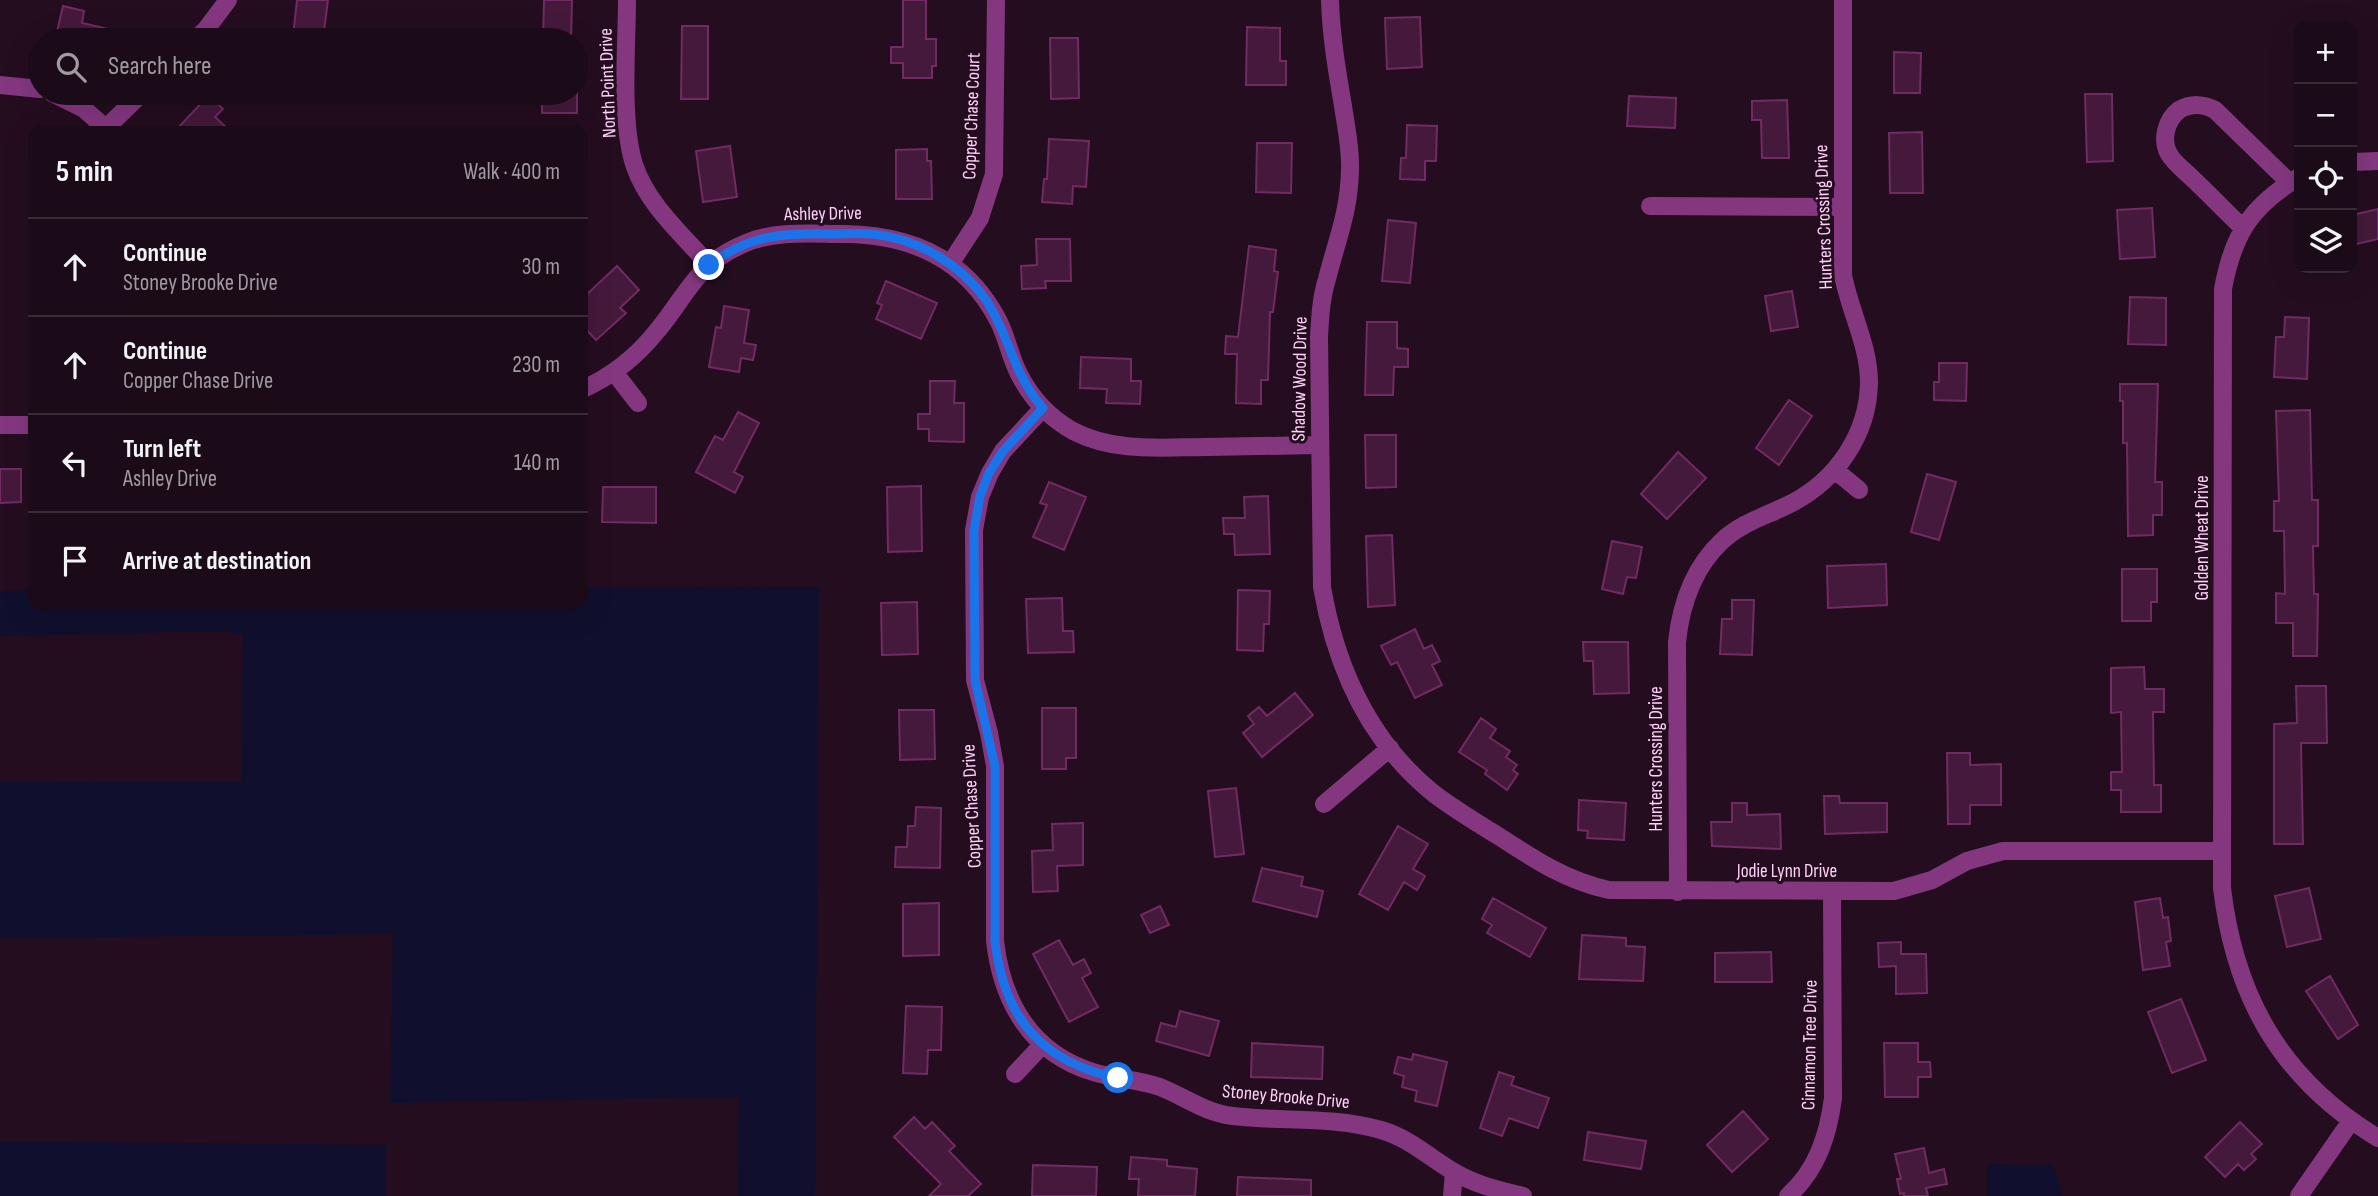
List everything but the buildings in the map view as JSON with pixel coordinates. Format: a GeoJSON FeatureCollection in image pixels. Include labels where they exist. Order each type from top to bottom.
{"type":"FeatureCollection","features":[{"type":"Feature","properties":{"kind":"street"},"geometry":{"type":"LineString","coordinates":[[208,28],[228,0]]}},
{"type":"Feature","properties":{"kind":"street","name":"North Point Drive"},"geometry":{"type":"LineString","coordinates":[[627,0],[627,108],[634,166],[657,205],[709,265]]}},
{"type":"Feature","properties":{"kind":"street","name":"Copper Chase Court"},"geometry":{"type":"LineString","coordinates":[[950,264],[980,218],[995,174],[996,0]]}},
{"type":"Feature","properties":{"kind":"street","name":"Shadow Wood Drive"},"geometry":{"type":"LineString","coordinates":[[1330,0],[1334,55],[1350,153],[1350,170],[1348,203],[1326,280],[1321,310],[1322,587],[1328,623],[1353,692],[1370,722],[1390,748]]}},
{"type":"Feature","properties":{"kind":"street","name":"Hunters Crossing Drive"},"geometry":{"type":"LineString","coordinates":[[1678,892],[1677,642],[1680,612],[1692,582],[1721,541],[1752,520],[1790,505],[1811,492],[1846,456],[1858,434],[1865,411],[1869,386],[1868,361],[1848,300],[1843,275],[1843,0]]}},
{"type":"Feature","properties":{"kind":"street"},"geometry":{"type":"LineString","coordinates":[[0,85],[28,88]]}},
{"type":"Feature","properties":{"kind":"street"},"geometry":{"type":"LineString","coordinates":[[76,105],[103,126]]}},
{"type":"Feature","properties":{"kind":"street"},"geometry":{"type":"LineString","coordinates":[[112,126],[131,105]]}},
{"type":"Feature","properties":{"kind":"street"},"geometry":{"type":"LineString","coordinates":[[2294,179],[2216,110],[2207,106],[2192,105],[2181,109],[2172,117],[2166,128],[2165,140],[2171,157],[2242,228],[2271,195],[2294,181]]}},
{"type":"Feature","properties":{"kind":"street"},"geometry":{"type":"LineString","coordinates":[[2357,162],[2378,161]]}},
{"type":"Feature","properties":{"kind":"street"},"geometry":{"type":"LineString","coordinates":[[1650,206],[1842,207]]}},
{"type":"Feature","properties":{"kind":"street","name":"Golden Wheat Drive"},"geometry":{"type":"LineString","coordinates":[[2242,228],[2228,264],[2223,289],[2222,888],[2226,925],[2235,961],[2256,1013],[2280,1050],[2330,1105],[2378,1138]]}},
{"type":"Feature","properties":{"kind":"street","name":"Ashley Drive"},"geometry":{"type":"LineString","coordinates":[[588,386],[614,372],[635,354],[657,331],[687,288],[709,265],[746,243],[795,233],[873,234],[924,248],[968,279],[985,299],[998,322],[1019,374],[1031,395],[1043,408],[1073,430],[1095,440],[1143,447],[1320,445]]}},
{"type":"Feature","properties":{"kind":"street"},"geometry":{"type":"LineString","coordinates":[[614,372],[638,403]]}},
{"type":"Feature","properties":{"kind":"street","name":"Copper Chase Drive"},"geometry":{"type":"LineString","coordinates":[[1043,408],[1003,451],[989,473],[980,496],[974,530],[974,608],[975,680],[995,766],[995,941],[998,966],[1016,1013],[1043,1044]]}},
{"type":"Feature","properties":{"kind":"street"},"geometry":{"type":"LineString","coordinates":[[0,425],[28,425]]}},
{"type":"Feature","properties":{"kind":"street"},"geometry":{"type":"LineString","coordinates":[[1835,470],[1859,490]]}},
{"type":"Feature","properties":{"kind":"street"},"geometry":{"type":"LineString","coordinates":[[1324,804],[1390,748]]}},
{"type":"Feature","properties":{"kind":"street","name":"Jodie Lynn Drive"},"geometry":{"type":"LineString","coordinates":[[1390,748],[1433,792],[1549,869],[1575,881],[1609,890],[1894,891],[1917,886],[1967,861],[2003,851],[2222,851]]}},
{"type":"Feature","properties":{"kind":"street","name":"Cinnamon Tree Drive"},"geometry":{"type":"LineString","coordinates":[[1795,1194],[1823,1147],[1832,1110],[1832,892]]}},
{"type":"Feature","properties":{"kind":"street"},"geometry":{"type":"LineString","coordinates":[[1015,1074],[1043,1044]]}},
{"type":"Feature","properties":{"kind":"street","name":"Stoney Brooke Drive"},"geometry":{"type":"LineString","coordinates":[[1043,1044],[1070,1063],[1093,1073],[1161,1087],[1207,1110],[1231,1116],[1360,1125],[1383,1131],[1420,1148],[1454,1172],[1480,1185],[1524,1196]]}},
{"type":"Feature","properties":{"kind":"street"},"geometry":{"type":"LineString","coordinates":[[2300,1196],[2351,1121]]}},
{"type":"Feature","properties":{"kind":"street"},"geometry":{"type":"LineString","coordinates":[[1452,1196],[1454,1172]]}},
{"type":"Feature","properties":{"kind":"shaded area"},"geometry":{"type":"Polygon","coordinates":[[[819,587],[815,1196],[737,1196],[739,1097],[390,1103],[393,934],[0,938],[0,782],[241,781],[243,636],[226,631],[0,636],[0,591],[28,590],[28,609],[588,609],[588,588],[819,587]]]}},
{"type":"Feature","properties":{"kind":"shaded area"},"geometry":{"type":"Polygon","coordinates":[[[0,1141],[385,1145],[385,1196],[0,1196],[0,1141]]]}},
{"type":"Feature","properties":{"kind":"shaded area"},"geometry":{"type":"Polygon","coordinates":[[[1987,1164],[2053,1165],[2063,1196],[1987,1196],[1987,1164]]]}},
{"type":"Feature","properties":{"kind":"route"},"geometry":{"type":"LineString","coordinates":[[709,265],[723,254],[746,243],[795,233],[873,234],[924,248],[968,279],[985,299],[998,322],[1019,374],[1031,395],[1043,408],[1003,451],[989,473],[980,496],[974,530],[975,680],[995,766],[995,941],[1005,990],[1016,1013],[1031,1032],[1070,1063],[1093,1073],[1118,1078]]}}]}
